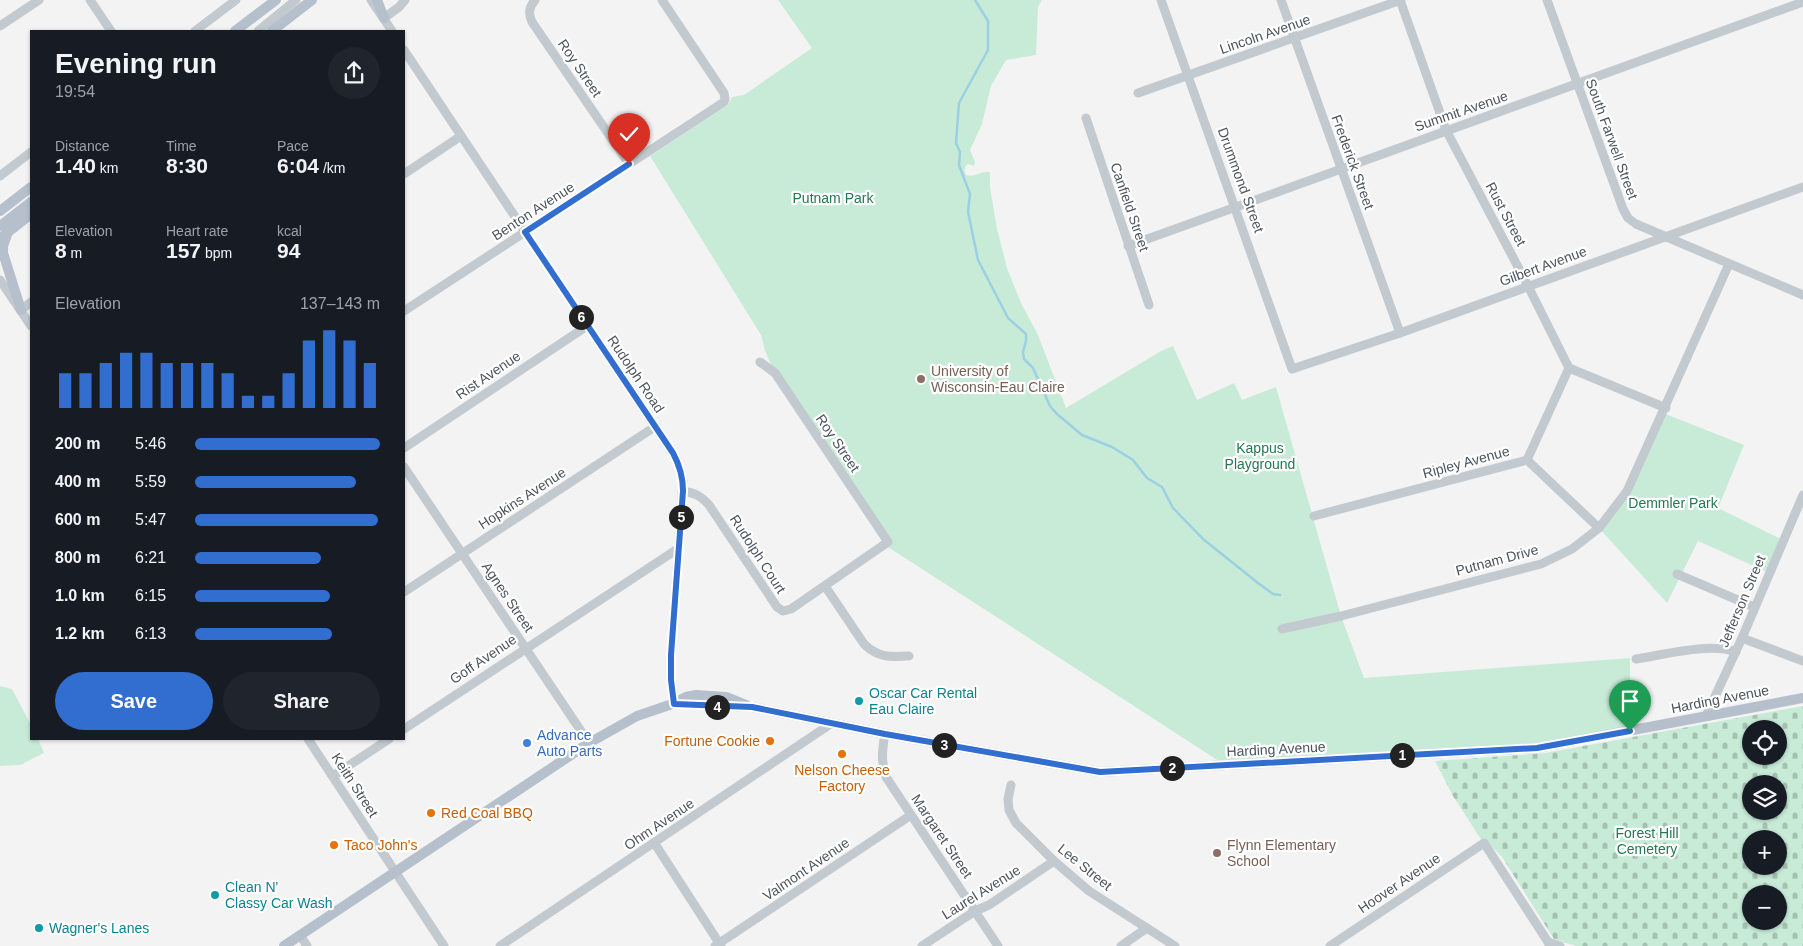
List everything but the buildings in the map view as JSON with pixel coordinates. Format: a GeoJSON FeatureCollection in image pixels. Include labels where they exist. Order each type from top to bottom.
{"type":"FeatureCollection","features":[{"type":"Feature","properties":{"kind":"main road"},"geometry":{"type":"LineString","coordinates":[[236,30],[276,0]]}},
{"type":"Feature","properties":{"kind":"main road"},"geometry":{"type":"LineString","coordinates":[[273,30],[312,0]]}},
{"type":"Feature","properties":{"kind":"main road"},"geometry":{"type":"LineString","coordinates":[[377,0],[384,18]]}},
{"type":"Feature","properties":{"kind":"main road"},"geometry":{"type":"LineString","coordinates":[[0,211],[30,188]]}},
{"type":"Feature","properties":{"kind":"main road"},"geometry":{"type":"LineString","coordinates":[[3,232],[30,203]]}},
{"type":"Feature","properties":{"kind":"main road"},"geometry":{"type":"LineString","coordinates":[[3,232],[30,215]]}},
{"type":"Feature","properties":{"kind":"main road"},"geometry":{"type":"LineString","coordinates":[[3,232],[3,253],[20,310]]}},
{"type":"Feature","properties":{"kind":"main road","name":"Harding Avenue"},"geometry":{"type":"LineString","coordinates":[[674,704],[752,707],[885,734],[1100,772],[1537,748],[1803,698]]}},
{"type":"Feature","properties":{"kind":"main road"},"geometry":{"type":"LineString","coordinates":[[284,946],[589,743],[637,716],[674,704]]}},
{"type":"Feature","properties":{"kind":"street"},"geometry":{"type":"LineString","coordinates":[[0,26],[40,0]]}},
{"type":"Feature","properties":{"kind":"street"},"geometry":{"type":"LineString","coordinates":[[90,0],[110,30]]}},
{"type":"Feature","properties":{"kind":"street"},"geometry":{"type":"LineString","coordinates":[[196,30],[236,0]]}},
{"type":"Feature","properties":{"kind":"street"},"geometry":{"type":"LineString","coordinates":[[259,30],[296,0]]}},
{"type":"Feature","properties":{"kind":"street"},"geometry":{"type":"LineString","coordinates":[[371,0],[391,30]]}},
{"type":"Feature","properties":{"kind":"street"},"geometry":{"type":"LineString","coordinates":[[384,18],[405,0]]}},
{"type":"Feature","properties":{"kind":"street","name":"Roy Street"},"geometry":{"type":"LineString","coordinates":[[535,0],[530,10],[532,22],[629,164]]}},
{"type":"Feature","properties":{"kind":"street","name":"Benton Avenue"},"geometry":{"type":"LineString","coordinates":[[405,310],[722,104],[725,99],[723,92],[662,0]]}},
{"type":"Feature","properties":{"kind":"street","name":"Drummond Street"},"geometry":{"type":"LineString","coordinates":[[1161,0],[1292,369]]}},
{"type":"Feature","properties":{"kind":"street","name":"Frederick Street"},"geometry":{"type":"LineString","coordinates":[[1281,0],[1400,333]]}},
{"type":"Feature","properties":{"kind":"street","name":"Lincoln Avenue"},"geometry":{"type":"LineString","coordinates":[[1138,93],[1401,0]]}},
{"type":"Feature","properties":{"kind":"street","name":"Rust Street"},"geometry":{"type":"LineString","coordinates":[[1401,0],[1446,130],[1569,368]]}},
{"type":"Feature","properties":{"kind":"street","name":"South Farwell Street"},"geometry":{"type":"LineString","coordinates":[[1547,0],[1623,209],[1628,218],[1636,224],[1664,237],[1803,295]]}},
{"type":"Feature","properties":{"kind":"street","name":"Summit Avenue"},"geometry":{"type":"LineString","coordinates":[[1128,246],[1446,130],[1578,85],[1803,2]]}},
{"type":"Feature","properties":{"kind":"street","name":"Rudolph Road"},"geometry":{"type":"LineString","coordinates":[[405,52],[677,460],[682,474],[683,491],[671,655],[671,680],[674,704]]}},
{"type":"Feature","properties":{"kind":"street","name":"Canfield Street"},"geometry":{"type":"LineString","coordinates":[[1086,118],[1149,305]]}},
{"type":"Feature","properties":{"kind":"street"},"geometry":{"type":"LineString","coordinates":[[405,173],[461,136]]}},
{"type":"Feature","properties":{"kind":"street"},"geometry":{"type":"LineString","coordinates":[[0,176],[30,153]]}},
{"type":"Feature","properties":{"kind":"street","name":"Gilbert Avenue"},"geometry":{"type":"LineString","coordinates":[[1292,369],[1400,333],[1803,187]]}},
{"type":"Feature","properties":{"kind":"street","name":"Putnam Drive"},"geometry":{"type":"LineString","coordinates":[[1282,629],[1341,616],[1541,564],[1572,549],[1599,528],[1627,491],[1666,408],[1729,264]]}},
{"type":"Feature","properties":{"kind":"street"},"geometry":{"type":"LineString","coordinates":[[0,280],[30,325]]}},
{"type":"Feature","properties":{"kind":"street"},"geometry":{"type":"LineString","coordinates":[[20,310],[30,303]]}},
{"type":"Feature","properties":{"kind":"street","name":"Rist Avenue"},"geometry":{"type":"LineString","coordinates":[[405,447],[587,326]]}},
{"type":"Feature","properties":{"kind":"street","name":"Roy Street"},"geometry":{"type":"LineString","coordinates":[[760,362],[775,373],[888,542]]}},
{"type":"Feature","properties":{"kind":"street"},"geometry":{"type":"LineString","coordinates":[[1569,368],[1666,408]]}},
{"type":"Feature","properties":{"kind":"street","name":"Ripley Avenue"},"geometry":{"type":"LineString","coordinates":[[1314,516],[1527,460],[1569,368]]}},
{"type":"Feature","properties":{"kind":"street","name":"Hopkins Avenue"},"geometry":{"type":"LineString","coordinates":[[405,591],[656,426]]}},
{"type":"Feature","properties":{"kind":"street"},"geometry":{"type":"LineString","coordinates":[[1527,460],[1599,528]]}},
{"type":"Feature","properties":{"kind":"street","name":"Agnes Street"},"geometry":{"type":"LineString","coordinates":[[405,468],[589,743]]}},
{"type":"Feature","properties":{"kind":"street","name":"Rudolph Court"},"geometry":{"type":"LineString","coordinates":[[683,491],[699,495],[709,505],[777,607],[783,611],[791,609],[888,542]]}},
{"type":"Feature","properties":{"kind":"street","name":"Jefferson Street"},"geometry":{"type":"LineString","coordinates":[[1706,716],[1736,652],[1803,495]]}},
{"type":"Feature","properties":{"kind":"street","name":"Goff Avenue"},"geometry":{"type":"LineString","coordinates":[[405,728],[679,548]]}},
{"type":"Feature","properties":{"kind":"street"},"geometry":{"type":"LineString","coordinates":[[1677,574],[1754,606]]}},
{"type":"Feature","properties":{"kind":"street"},"geometry":{"type":"LineString","coordinates":[[825,586],[870,650],[878,655],[888,657],[909,656]]}},
{"type":"Feature","properties":{"kind":"street"},"geometry":{"type":"LineString","coordinates":[[1742,638],[1803,661]]}},
{"type":"Feature","properties":{"kind":"street"},"geometry":{"type":"LineString","coordinates":[[1636,659],[1714,648],[1736,652]]}},
{"type":"Feature","properties":{"kind":"street","name":"Ohm Avenue"},"geometry":{"type":"LineString","coordinates":[[500,946],[655,844],[832,723]]}},
{"type":"Feature","properties":{"kind":"street","name":"Margaret Street"},"geometry":{"type":"LineString","coordinates":[[885,734],[881,753],[886,777],[998,946]]}},
{"type":"Feature","properties":{"kind":"street","name":"Keith Street"},"geometry":{"type":"LineString","coordinates":[[309,740],[444,946]]}},
{"type":"Feature","properties":{"kind":"street"},"geometry":{"type":"LineString","coordinates":[[333,776],[388,740]]}},
{"type":"Feature","properties":{"kind":"street","name":"Lee Street"},"geometry":{"type":"LineString","coordinates":[[1011,785],[1008,799],[1010,810],[1016,823],[1054,861],[1089,891],[1175,946]]}},
{"type":"Feature","properties":{"kind":"street","name":"Valmont Avenue"},"geometry":{"type":"LineString","coordinates":[[719,945],[911,815]]}},
{"type":"Feature","properties":{"kind":"street","name":"Hoover Avenue"},"geometry":{"type":"LineString","coordinates":[[1330,946],[1484,843],[1545,944]]}},
{"type":"Feature","properties":{"kind":"street"},"geometry":{"type":"LineString","coordinates":[[655,844],[719,945]]}},
{"type":"Feature","properties":{"kind":"street","name":"Laurel Avenue"},"geometry":{"type":"LineString","coordinates":[[922,946],[975,911],[989,905],[1054,861]]}},
{"type":"Feature","properties":{"kind":"street"},"geometry":{"type":"LineString","coordinates":[[1121,946],[1148,928]]}},
{"type":"Feature","properties":{"kind":"street"},"geometry":{"type":"LineString","coordinates":[[300,935],[307,946]]}},
{"type":"Feature","properties":{"kind":"street"},"geometry":{"type":"LineString","coordinates":[[1545,944],[1560,946]]}},
{"type":"Feature","properties":{"kind":"green space","name":"Putnam Park"},"geometry":{"type":"Polygon","coordinates":[[[778,0],[1042,0],[1038,7],[1036,55],[1006,60],[991,86],[982,124],[970,150],[975,162],[974,166],[968,164],[965,170],[966,175],[969,176],[990,172],[990,187],[997,229],[1007,268],[1021,303],[1038,335],[1066,408],[1161,351],[1173,346],[1197,400],[1234,383],[1242,400],[1276,387],[1341,616],[1364,678],[1630,658],[1630,731],[1537,748],[1225,765],[888,547],[775,373],[765,351],[761,335],[650,156],[728,105],[732,97],[744,95],[812,48],[778,0]]]}},
{"type":"Feature","properties":{"kind":"green space","name":"Demmler Park"},"geometry":{"type":"Polygon","coordinates":[[[1663,413],[1744,445],[1718,508],[1783,540],[1769,573],[1698,541],[1667,603],[1599,528],[1627,491],[1663,413]]]}},
{"type":"Feature","properties":{"kind":"green space"},"geometry":{"type":"Polygon","coordinates":[[[0,686],[12,689],[30,723],[30,740],[38,740],[44,753],[20,765],[0,766],[0,686]]]}},
{"type":"Feature","properties":{"kind":"green space","name":"Forest Hill Cemetery"},"geometry":{"type":"Polygon","coordinates":[[[1803,706],[1803,946],[1576,946],[1554,939],[1502,857],[1489,844],[1482,841],[1453,796],[1435,761],[1545,753],[1803,706]]]}},
{"type":"Feature","properties":{"kind":"waterway"},"geometry":{"type":"LineString","coordinates":[[975,0],[988,21],[988,50],[959,103],[956,143],[960,152],[959,165],[970,194],[968,212],[978,260],[1008,318],[1026,334],[1023,352],[1024,359],[1033,368],[1050,406],[1057,414],[1082,435],[1112,447],[1133,460],[1147,478],[1162,487],[1173,508],[1203,539],[1273,594],[1280,595]]}},
{"type":"Feature","properties":{"kind":"place","name":"University of Wisconsin-Eau Claire"},"geometry":{"type":"Point","coordinates":[921,379]}},
{"type":"Feature","properties":{"kind":"place","name":"Oscar Car Rental Eau Claire"},"geometry":{"type":"Point","coordinates":[859,701]}},
{"type":"Feature","properties":{"kind":"place","name":"Fortune Cookie"},"geometry":{"type":"Point","coordinates":[770,741]}},
{"type":"Feature","properties":{"kind":"place","name":"Advance Auto Parts"},"geometry":{"type":"Point","coordinates":[527,743]}},
{"type":"Feature","properties":{"kind":"place","name":"Nelson Cheese Factory"},"geometry":{"type":"Point","coordinates":[842,754]}},
{"type":"Feature","properties":{"kind":"place","name":"Red Coal BBQ"},"geometry":{"type":"Point","coordinates":[431,813]}},
{"type":"Feature","properties":{"kind":"place","name":"Taco John's"},"geometry":{"type":"Point","coordinates":[334,845]}},
{"type":"Feature","properties":{"kind":"place","name":"Flynn Elementary School"},"geometry":{"type":"Point","coordinates":[1217,853]}},
{"type":"Feature","properties":{"kind":"place","name":"Clean N' Classy Car Wash"},"geometry":{"type":"Point","coordinates":[215,895]}},
{"type":"Feature","properties":{"kind":"place","name":"Wagner's Lanes"},"geometry":{"type":"Point","coordinates":[39,928]}},
{"type":"Feature","properties":{"kind":"route"},"geometry":{"type":"LineString","coordinates":[[629,164],[525,232],[656,426],[680,466],[683,491],[671,666],[674,704],[752,707],[885,734],[1100,772],[1537,748],[1630,731]]}},
{"type":"Feature","properties":{"kind":"park label","name":"Kappus Playground"},"geometry":{"type":"Point","coordinates":[1260,456]}}]}
